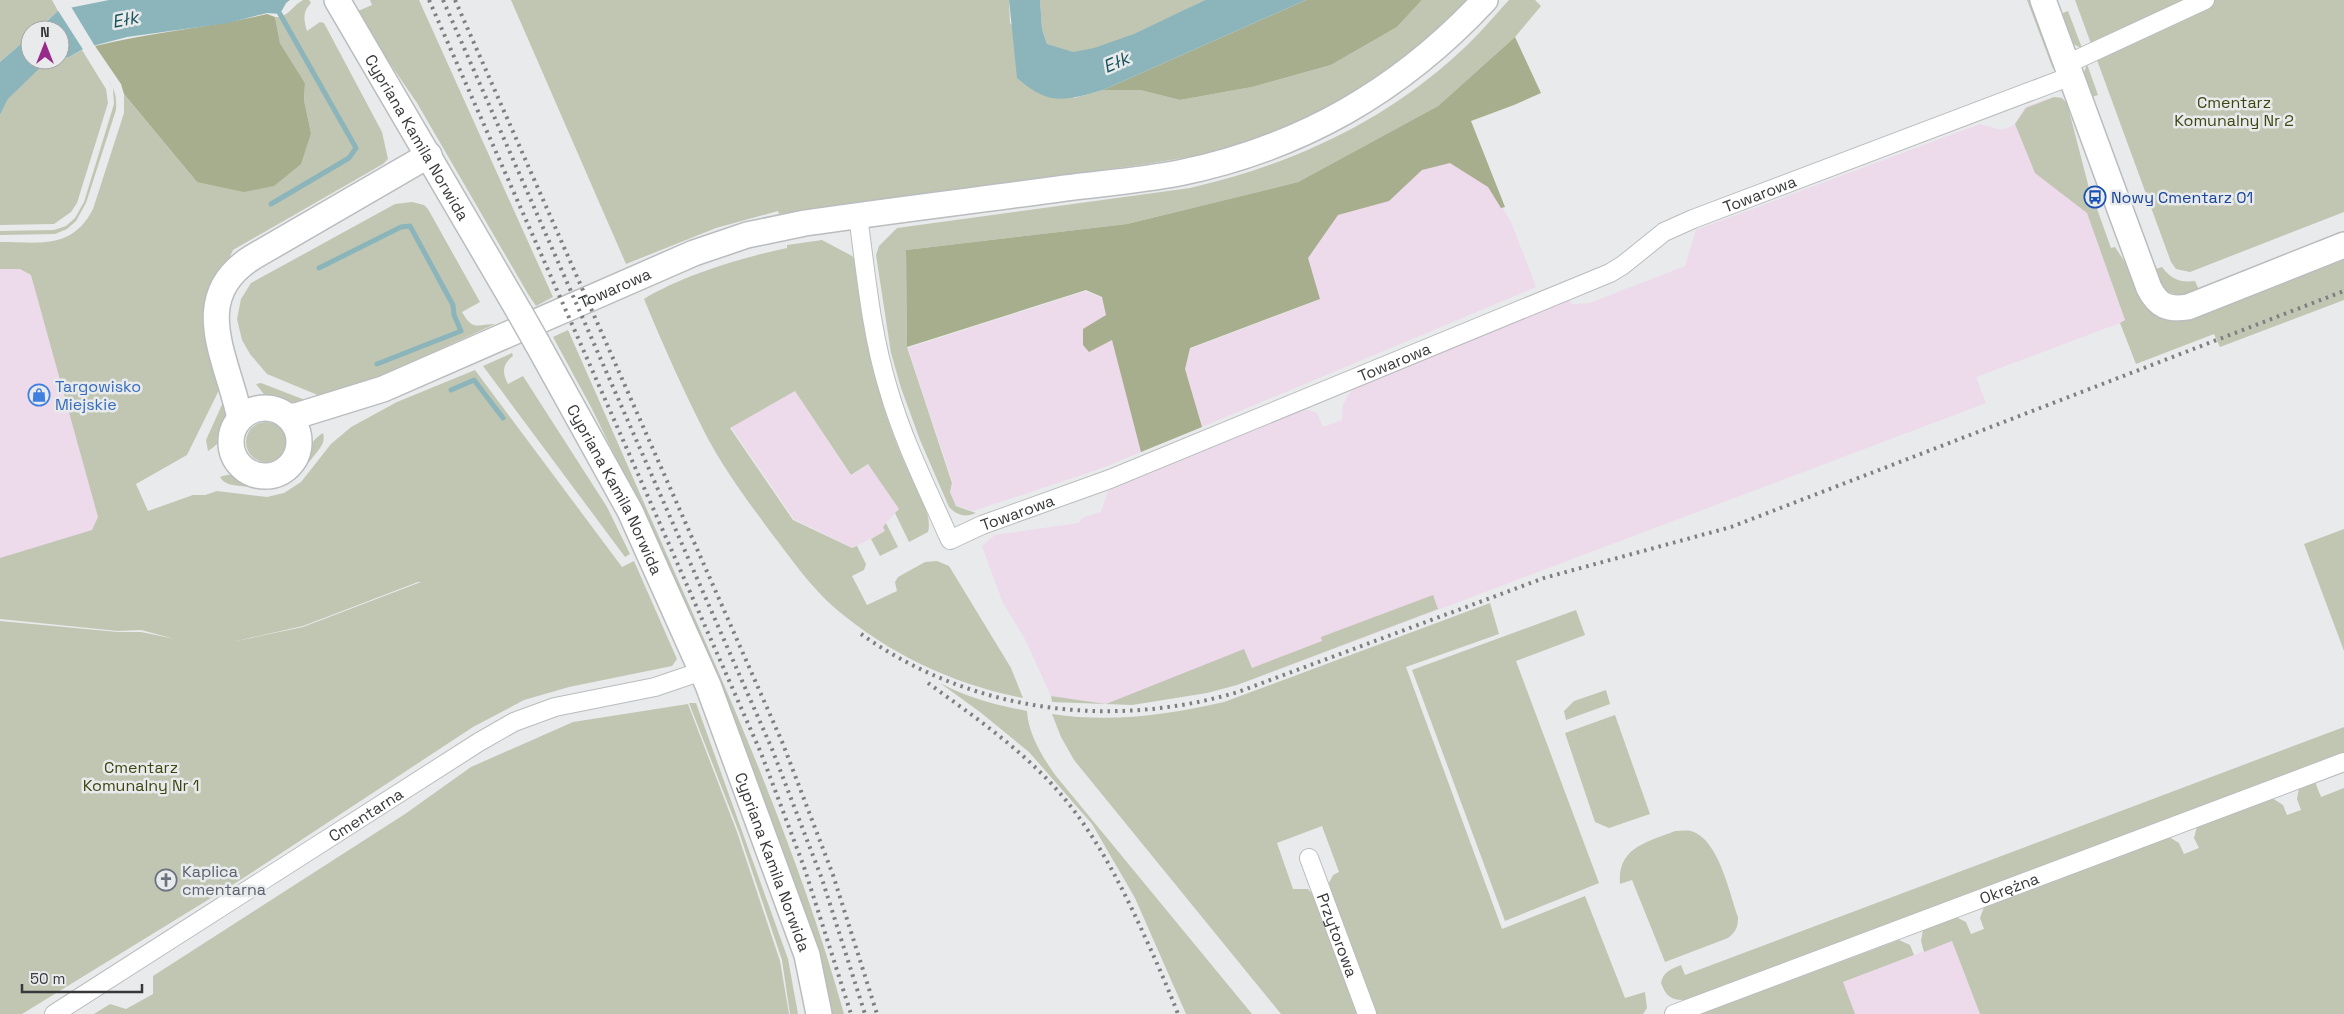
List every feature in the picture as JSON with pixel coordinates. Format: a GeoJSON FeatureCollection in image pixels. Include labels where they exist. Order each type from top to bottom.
{"type":"FeatureCollection","features":[{"type":"Feature","properties":{"kind":"street","name":"Towarowa"},"geometry":{"type":"LineString","coordinates":[[279,412],[299,415],[383,389],[694,253],[769,230],[858,216],[1177,173],[1262,150],[1306,133],[1379,93],[1455,33],[1485,0]]}},
{"type":"Feature","properties":{"kind":"street"},"geometry":{"type":"LineString","coordinates":[[2043,0],[2149,288],[2154,299],[2163,307],[2175,309],[2188,307],[2344,246]]}},
{"type":"Feature","properties":{"kind":"street"},"geometry":{"type":"LineString","coordinates":[[2069,70],[2206,0]]}},
{"type":"Feature","properties":{"kind":"street","name":"Cypriana Kamila Norwida"},"geometry":{"type":"LineString","coordinates":[[340,6],[537,342],[630,511],[702,671],[807,955],[819,1014]]}},
{"type":"Feature","properties":{"kind":"street","name":"Towarowa"},"geometry":{"type":"LineString","coordinates":[[858,216],[872,322],[888,390],[905,439],[950,540],[982,525],[1110,479],[1610,273],[1664,232],[1693,219],[2069,70]]}},
{"type":"Feature","properties":{"kind":"street"},"geometry":{"type":"LineString","coordinates":[[240,419],[233,386],[220,351],[216,322],[216,310],[222,288],[232,272],[239,266],[429,155]]}},
{"type":"Feature","properties":{"kind":"street"},"geometry":{"type":"LineString","coordinates":[[216,322],[220,336],[246,381],[259,399],[279,412],[298,431],[300,447],[294,461],[284,472],[264,477],[254,475],[244,470],[237,462],[232,452],[232,432],[240,419],[254,410],[279,412]]}},
{"type":"Feature","properties":{"kind":"street","name":"Towarowa"},"geometry":{"type":"LineString","coordinates":[[300,447],[323,425],[383,389]]}},
{"type":"Feature","properties":{"kind":"street","name":"Cmentarna"},"geometry":{"type":"LineString","coordinates":[[54,1014],[479,742],[514,722],[555,707],[655,686],[702,671]]}},
{"type":"Feature","properties":{"kind":"street","name":"Okrężna"},"geometry":{"type":"LineString","coordinates":[[1674,1014],[2344,762]]}},
{"type":"Feature","properties":{"kind":"street","name":"Przytorowa"},"geometry":{"type":"LineString","coordinates":[[1309,858],[1367,1014]]}},
{"type":"Feature","properties":{"kind":"shaded area"},"geometry":{"type":"Polygon","coordinates":[[[2047,99],[2125,321],[1976,377],[1986,403],[1249,681],[1106,704],[1051,696],[1025,639],[1003,603],[982,546],[995,535],[1079,523],[1082,518],[1101,512],[1108,491],[1303,410],[1317,413],[1323,427],[1342,420],[1343,405],[1348,395],[1355,388],[1569,300],[1572,304],[1590,303],[1685,266],[1696,230],[1980,124],[2001,130],[2007,128],[2014,125],[2025,107],[2047,99]]]}},
{"type":"Feature","properties":{"kind":"shaded area"},"geometry":{"type":"Polygon","coordinates":[[[1451,161],[1489,186],[1511,222],[1536,287],[1185,434],[1166,358],[1316,301],[1294,225],[1420,168],[1451,161]]]}},
{"type":"Feature","properties":{"kind":"shaded area","name":"Targowisko Miejskie"},"geometry":{"type":"Polygon","coordinates":[[[0,257],[38,257],[117,532],[0,569],[0,257]]]}},
{"type":"Feature","properties":{"kind":"shaded area"},"geometry":{"type":"Polygon","coordinates":[[[1086,291],[1106,300],[1143,451],[1105,467],[973,511],[956,505],[950,491],[953,483],[908,348],[1086,291]]]}},
{"type":"Feature","properties":{"kind":"shaded area"},"geometry":{"type":"Polygon","coordinates":[[[795,391],[851,476],[868,464],[899,509],[883,526],[885,531],[852,548],[794,519],[731,427],[795,391]]]}},
{"type":"Feature","properties":{"kind":"shaded area"},"geometry":{"type":"Polygon","coordinates":[[[1952,941],[1980,1014],[1759,1014],[1952,941]]]}},
{"type":"Feature","properties":{"kind":"green space"},"geometry":{"type":"Polygon","coordinates":[[[0,0],[52,0],[58,11],[48,20],[20,20],[20,45],[0,62],[0,0]]]}},
{"type":"Feature","properties":{"kind":"green space","name":"Cmentarz Komunalny Nr 1"},"geometry":{"type":"Polygon","coordinates":[[[309,0],[311,3],[305,13],[307,31],[320,22],[324,23],[382,132],[388,159],[383,164],[233,250],[228,261],[224,380],[187,455],[136,484],[148,511],[193,495],[205,495],[217,491],[267,497],[284,493],[301,482],[331,444],[351,427],[397,402],[475,370],[622,567],[634,561],[677,659],[672,666],[569,687],[524,700],[473,727],[242,879],[22,1014],[0,1014],[0,621],[118,632],[141,632],[175,639],[141,630],[118,631],[0,619],[0,558],[92,530],[98,517],[31,275],[20,269],[0,269],[0,242],[54,241],[75,231],[85,222],[93,209],[124,113],[124,94],[197,182],[311,133],[304,100],[305,83],[280,43],[275,17],[287,14],[299,2],[309,0]],[[421,582],[303,626],[232,642],[303,627],[421,582]]]}},
{"type":"Feature","properties":{"kind":"green space"},"geometry":{"type":"Polygon","coordinates":[[[370,0],[419,0],[553,297],[536,306],[528,294],[417,103],[374,40],[358,11],[372,5],[370,0]]]}},
{"type":"Feature","properties":{"kind":"green space"},"geometry":{"type":"Polygon","coordinates":[[[511,0],[1009,0],[1010,23],[1074,98],[1103,90],[1140,90],[1180,100],[1252,87],[1331,65],[1397,27],[1422,0],[1467,0],[1417,47],[1390,69],[1361,88],[1300,122],[1236,146],[1147,164],[779,214],[778,211],[716,228],[626,264],[511,0]]]}},
{"type":"Feature","properties":{"kind":"green space"},"geometry":{"type":"Polygon","coordinates":[[[1040,0],[1205,0],[1121,40],[1087,51],[1073,52],[1047,44],[1042,29],[1040,0]]]}},
{"type":"Feature","properties":{"kind":"green space"},"geometry":{"type":"Polygon","coordinates":[[[1306,0],[1422,0],[1397,27],[1331,65],[1252,87],[1180,100],[1140,90],[1103,90],[1306,0]]]}},
{"type":"Feature","properties":{"kind":"green space"},"geometry":{"type":"Polygon","coordinates":[[[1509,0],[1535,0],[1541,6],[1515,37],[1438,106],[1298,182],[1127,224],[906,250],[907,347],[952,483],[950,492],[956,506],[976,513],[961,515],[949,507],[920,440],[901,388],[891,353],[876,255],[879,246],[897,228],[1190,188],[1261,168],[1328,140],[1361,124],[1392,105],[1422,84],[1459,53],[1509,0]]]}},
{"type":"Feature","properties":{"kind":"green space"},"geometry":{"type":"Polygon","coordinates":[[[2027,0],[2034,0],[2054,64],[2053,69],[2027,0]]]}},
{"type":"Feature","properties":{"kind":"green space","name":"Cmentarz Komunalny Nr 2"},"geometry":{"type":"Polygon","coordinates":[[[2075,0],[2344,0],[2344,212],[2190,272],[2176,269],[2171,262],[2075,0]]]}},
{"type":"Feature","properties":{"kind":"green space"},"geometry":{"type":"Polygon","coordinates":[[[2068,11],[2082,48],[2072,42],[2066,35],[2063,13],[2068,11]]]}},
{"type":"Feature","properties":{"kind":"green space"},"geometry":{"type":"Polygon","coordinates":[[[267,14],[275,17],[280,43],[305,83],[304,100],[311,133],[301,164],[274,186],[244,192],[197,182],[124,94],[121,84],[95,46],[267,14]]]}},
{"type":"Feature","properties":{"kind":"green space"},"geometry":{"type":"Polygon","coordinates":[[[1515,37],[1541,93],[1471,121],[1505,207],[1501,208],[1488,187],[1450,163],[1422,170],[1389,201],[1338,215],[1308,258],[1320,299],[1190,348],[1185,369],[1202,427],[1141,452],[1112,340],[1089,352],[1083,345],[1083,329],[1106,315],[1102,297],[1086,290],[907,347],[906,250],[1127,224],[1298,182],[1438,106],[1515,37]]]}},
{"type":"Feature","properties":{"kind":"green space"},"geometry":{"type":"Polygon","coordinates":[[[82,50],[106,89],[108,103],[77,203],[71,212],[54,224],[0,225],[0,115],[8,99],[36,70],[70,70],[70,56],[82,50]]]}},
{"type":"Feature","properties":{"kind":"green space"},"geometry":{"type":"Polygon","coordinates":[[[2087,64],[2098,95],[2089,98],[2083,75],[2087,64]]]}},
{"type":"Feature","properties":{"kind":"green space"},"geometry":{"type":"Polygon","coordinates":[[[113,88],[116,97],[116,110],[86,203],[76,221],[67,229],[55,234],[0,235],[0,231],[54,230],[66,226],[75,218],[84,202],[114,104],[113,88]]]}},
{"type":"Feature","properties":{"kind":"green space"},"geometry":{"type":"Polygon","coordinates":[[[2054,97],[2062,98],[2067,103],[2090,192],[2085,194],[2090,207],[2096,206],[2111,248],[2115,247],[2136,279],[2151,309],[2344,254],[2344,300],[2220,347],[2214,334],[2136,364],[2120,323],[2125,320],[2087,213],[2035,173],[2015,124],[2026,108],[2054,97]]]}},
{"type":"Feature","properties":{"kind":"green space"},"geometry":{"type":"Polygon","coordinates":[[[412,202],[424,205],[428,209],[480,302],[462,312],[466,318],[473,325],[477,326],[495,324],[370,381],[320,396],[267,374],[250,354],[242,340],[237,319],[241,299],[251,283],[395,204],[412,202]]]}},
{"type":"Feature","properties":{"kind":"green space"},"geometry":{"type":"Polygon","coordinates":[[[822,240],[852,256],[854,259],[861,309],[877,382],[901,454],[924,504],[929,524],[928,532],[909,542],[895,513],[899,509],[868,464],[851,475],[795,391],[730,428],[793,520],[852,548],[857,546],[866,564],[864,570],[852,576],[867,605],[897,591],[895,582],[898,577],[925,562],[937,561],[949,566],[1011,668],[1023,698],[973,685],[924,666],[901,654],[856,625],[820,594],[760,518],[715,451],[682,386],[644,299],[676,282],[713,268],[787,248],[787,245],[822,240]]]}},
{"type":"Feature","properties":{"kind":"green space"},"geometry":{"type":"Polygon","coordinates":[[[2162,267],[2169,275],[2176,279],[2195,281],[2200,292],[2183,295],[2170,293],[2165,290],[2150,271],[2162,267]]]}},
{"type":"Feature","properties":{"kind":"green space"},"geometry":{"type":"Polygon","coordinates":[[[568,330],[754,757],[812,910],[844,1014],[828,1014],[643,513],[591,407],[553,337],[568,330]]]}},
{"type":"Feature","properties":{"kind":"green space"},"geometry":{"type":"Polygon","coordinates":[[[512,353],[513,356],[509,359],[504,369],[508,384],[523,376],[607,507],[630,554],[625,557],[483,366],[512,353]]]}},
{"type":"Feature","properties":{"kind":"green space"},"geometry":{"type":"Polygon","coordinates":[[[261,383],[305,400],[308,403],[287,408],[266,397],[256,384],[261,383]]]}},
{"type":"Feature","properties":{"kind":"green space"},"geometry":{"type":"Polygon","coordinates":[[[225,398],[228,414],[227,428],[221,440],[208,451],[206,440],[225,398]]]}},
{"type":"Feature","properties":{"kind":"green space"},"geometry":{"type":"Polygon","coordinates":[[[270,422],[277,425],[283,431],[286,442],[285,450],[277,459],[270,462],[262,462],[255,459],[247,450],[246,438],[249,431],[258,423],[270,422]]]}},
{"type":"Feature","properties":{"kind":"green space"},"geometry":{"type":"Polygon","coordinates":[[[323,433],[323,443],[320,449],[297,475],[282,484],[265,487],[235,485],[226,483],[220,477],[236,475],[267,482],[276,482],[284,479],[291,475],[312,443],[323,433]]]}},
{"type":"Feature","properties":{"kind":"green space"},"geometry":{"type":"Polygon","coordinates":[[[886,523],[898,547],[880,556],[871,539],[885,531],[883,527],[886,523]]]}},
{"type":"Feature","properties":{"kind":"green space"},"geometry":{"type":"Polygon","coordinates":[[[2344,529],[2344,651],[2304,544],[2344,529]]]}},
{"type":"Feature","properties":{"kind":"green space"},"geometry":{"type":"Polygon","coordinates":[[[1433,595],[1438,609],[1237,685],[1207,693],[1132,705],[1052,702],[1051,696],[1106,704],[1244,649],[1252,668],[1322,641],[1321,637],[1433,595]]]}},
{"type":"Feature","properties":{"kind":"green space"},"geometry":{"type":"Polygon","coordinates":[[[1490,603],[1499,634],[1406,667],[1502,929],[1585,896],[1625,998],[1645,992],[1647,1008],[1643,1014],[1376,1014],[1331,891],[1329,883],[1333,875],[1339,872],[1322,826],[1277,843],[1293,889],[1308,889],[1314,896],[1357,1014],[1281,1014],[1074,760],[1061,737],[1052,714],[1074,717],[1117,718],[1182,711],[1224,702],[1490,603]]]}},
{"type":"Feature","properties":{"kind":"green space"},"geometry":{"type":"Polygon","coordinates":[[[1576,610],[1585,635],[1516,661],[1599,883],[1505,921],[1412,670],[1576,610]]]}},
{"type":"Feature","properties":{"kind":"green space"},"geometry":{"type":"Polygon","coordinates":[[[940,683],[982,700],[1027,711],[1033,737],[1041,754],[1056,776],[1252,1014],[1186,1014],[1135,898],[1092,824],[1029,752],[980,712],[940,683]]]}},
{"type":"Feature","properties":{"kind":"green space"},"geometry":{"type":"Polygon","coordinates":[[[1606,690],[1610,704],[1566,720],[1564,711],[1574,701],[1606,690]]]}},
{"type":"Feature","properties":{"kind":"green space"},"geometry":{"type":"Polygon","coordinates":[[[689,703],[696,703],[788,959],[798,1014],[790,1014],[782,960],[739,832],[689,703]]]}},
{"type":"Feature","properties":{"kind":"green space"},"geometry":{"type":"Polygon","coordinates":[[[688,704],[737,832],[780,961],[789,1014],[94,1014],[110,1004],[126,1009],[153,994],[153,976],[405,814],[471,767],[573,722],[688,704]]]}},
{"type":"Feature","properties":{"kind":"green space"},"geometry":{"type":"Polygon","coordinates":[[[1615,715],[1650,814],[1609,828],[1595,822],[1565,733],[1615,715]]]}},
{"type":"Feature","properties":{"kind":"green space"},"geometry":{"type":"Polygon","coordinates":[[[2344,727],[2344,753],[1686,1000],[1676,1000],[1670,997],[1661,983],[1666,974],[1681,965],[1685,975],[2344,727]]]}},
{"type":"Feature","properties":{"kind":"green space"},"geometry":{"type":"Polygon","coordinates":[[[2315,782],[2321,797],[2344,788],[2344,1014],[1980,1014],[1952,941],[1924,952],[1921,941],[1923,930],[1956,917],[1966,922],[1971,934],[1984,929],[1980,918],[1984,907],[2169,837],[2179,843],[2184,854],[2199,848],[2194,838],[2197,826],[2272,798],[2283,805],[2287,815],[2301,810],[2297,799],[2299,788],[2315,782]]]}},
{"type":"Feature","properties":{"kind":"green space"},"geometry":{"type":"Polygon","coordinates":[[[1675,831],[1691,831],[1701,836],[1709,844],[1727,881],[1738,921],[1735,931],[1728,938],[1665,962],[1632,880],[1620,884],[1620,872],[1629,854],[1636,848],[1675,831]]]}},
{"type":"Feature","properties":{"kind":"green space"},"geometry":{"type":"Polygon","coordinates":[[[1899,940],[1910,945],[1914,955],[1843,982],[1855,1014],[1700,1014],[1899,940]]]}},
{"type":"Feature","properties":{"kind":"water","name":"Ełk"},"geometry":{"type":"Polygon","coordinates":[[[109,0],[290,0],[286,3],[280,14],[267,13],[228,23],[127,37],[85,48],[70,56],[70,20],[48,20],[59,10],[109,0]]]}},
{"type":"Feature","properties":{"kind":"water","name":"Ełk"},"geometry":{"type":"Polygon","coordinates":[[[1009,0],[1040,0],[1042,29],[1047,44],[1073,52],[1094,48],[1134,34],[1205,0],[1306,0],[1103,90],[1078,97],[1057,99],[1038,93],[1017,78],[1009,0]]]}},
{"type":"Feature","properties":{"kind":"water"},"geometry":{"type":"Polygon","coordinates":[[[20,45],[20,70],[38,70],[8,99],[0,115],[0,62],[20,45]]]}},
{"type":"Feature","properties":{"kind":"pier"},"geometry":{"type":"Polygon","coordinates":[[[70,5],[96,48],[84,51],[70,29],[70,20],[64,20],[57,9],[70,5]]]}},
{"type":"Feature","properties":{"kind":"waterway"},"geometry":{"type":"LineString","coordinates":[[271,204],[349,158],[356,148],[280,14]]}},
{"type":"Feature","properties":{"kind":"waterway"},"geometry":{"type":"LineString","coordinates":[[319,268],[401,227],[410,226],[453,305],[454,315],[461,331],[377,364]]}},
{"type":"Feature","properties":{"kind":"waterway"},"geometry":{"type":"LineString","coordinates":[[451,390],[474,380],[503,418]]}},
{"type":"Feature","properties":{"kind":"railway"},"geometry":{"type":"LineString","coordinates":[[429,0],[761,753],[804,867],[851,1014]]}},
{"type":"Feature","properties":{"kind":"railway"},"geometry":{"type":"LineString","coordinates":[[443,0],[772,749],[822,879],[865,1014]]}},
{"type":"Feature","properties":{"kind":"railway"},"geometry":{"type":"LineString","coordinates":[[455,0],[783,744],[833,875],[877,1014]]}},
{"type":"Feature","properties":{"kind":"railway"},"geometry":{"type":"LineString","coordinates":[[861,634],[904,660],[948,681],[995,697],[1043,706],[1091,711],[1141,710],[1190,704],[1238,692],[1544,578],[1731,527],[2344,291]]}},
{"type":"Feature","properties":{"kind":"railway"},"geometry":{"type":"LineString","coordinates":[[928,683],[1018,752],[1062,795],[1090,833],[1125,894],[1178,1014]]}},
{"type":"Feature","properties":{"kind":"place","name":"Nowy Cmentarz 01"},"geometry":{"type":"Point","coordinates":[2095,197]}},
{"type":"Feature","properties":{"kind":"place","name":"Targowisko Miejskie"},"geometry":{"type":"Point","coordinates":[39,395]}},
{"type":"Feature","properties":{"kind":"place","name":"Kaplica cmentarna"},"geometry":{"type":"Point","coordinates":[166,880]}}]}
